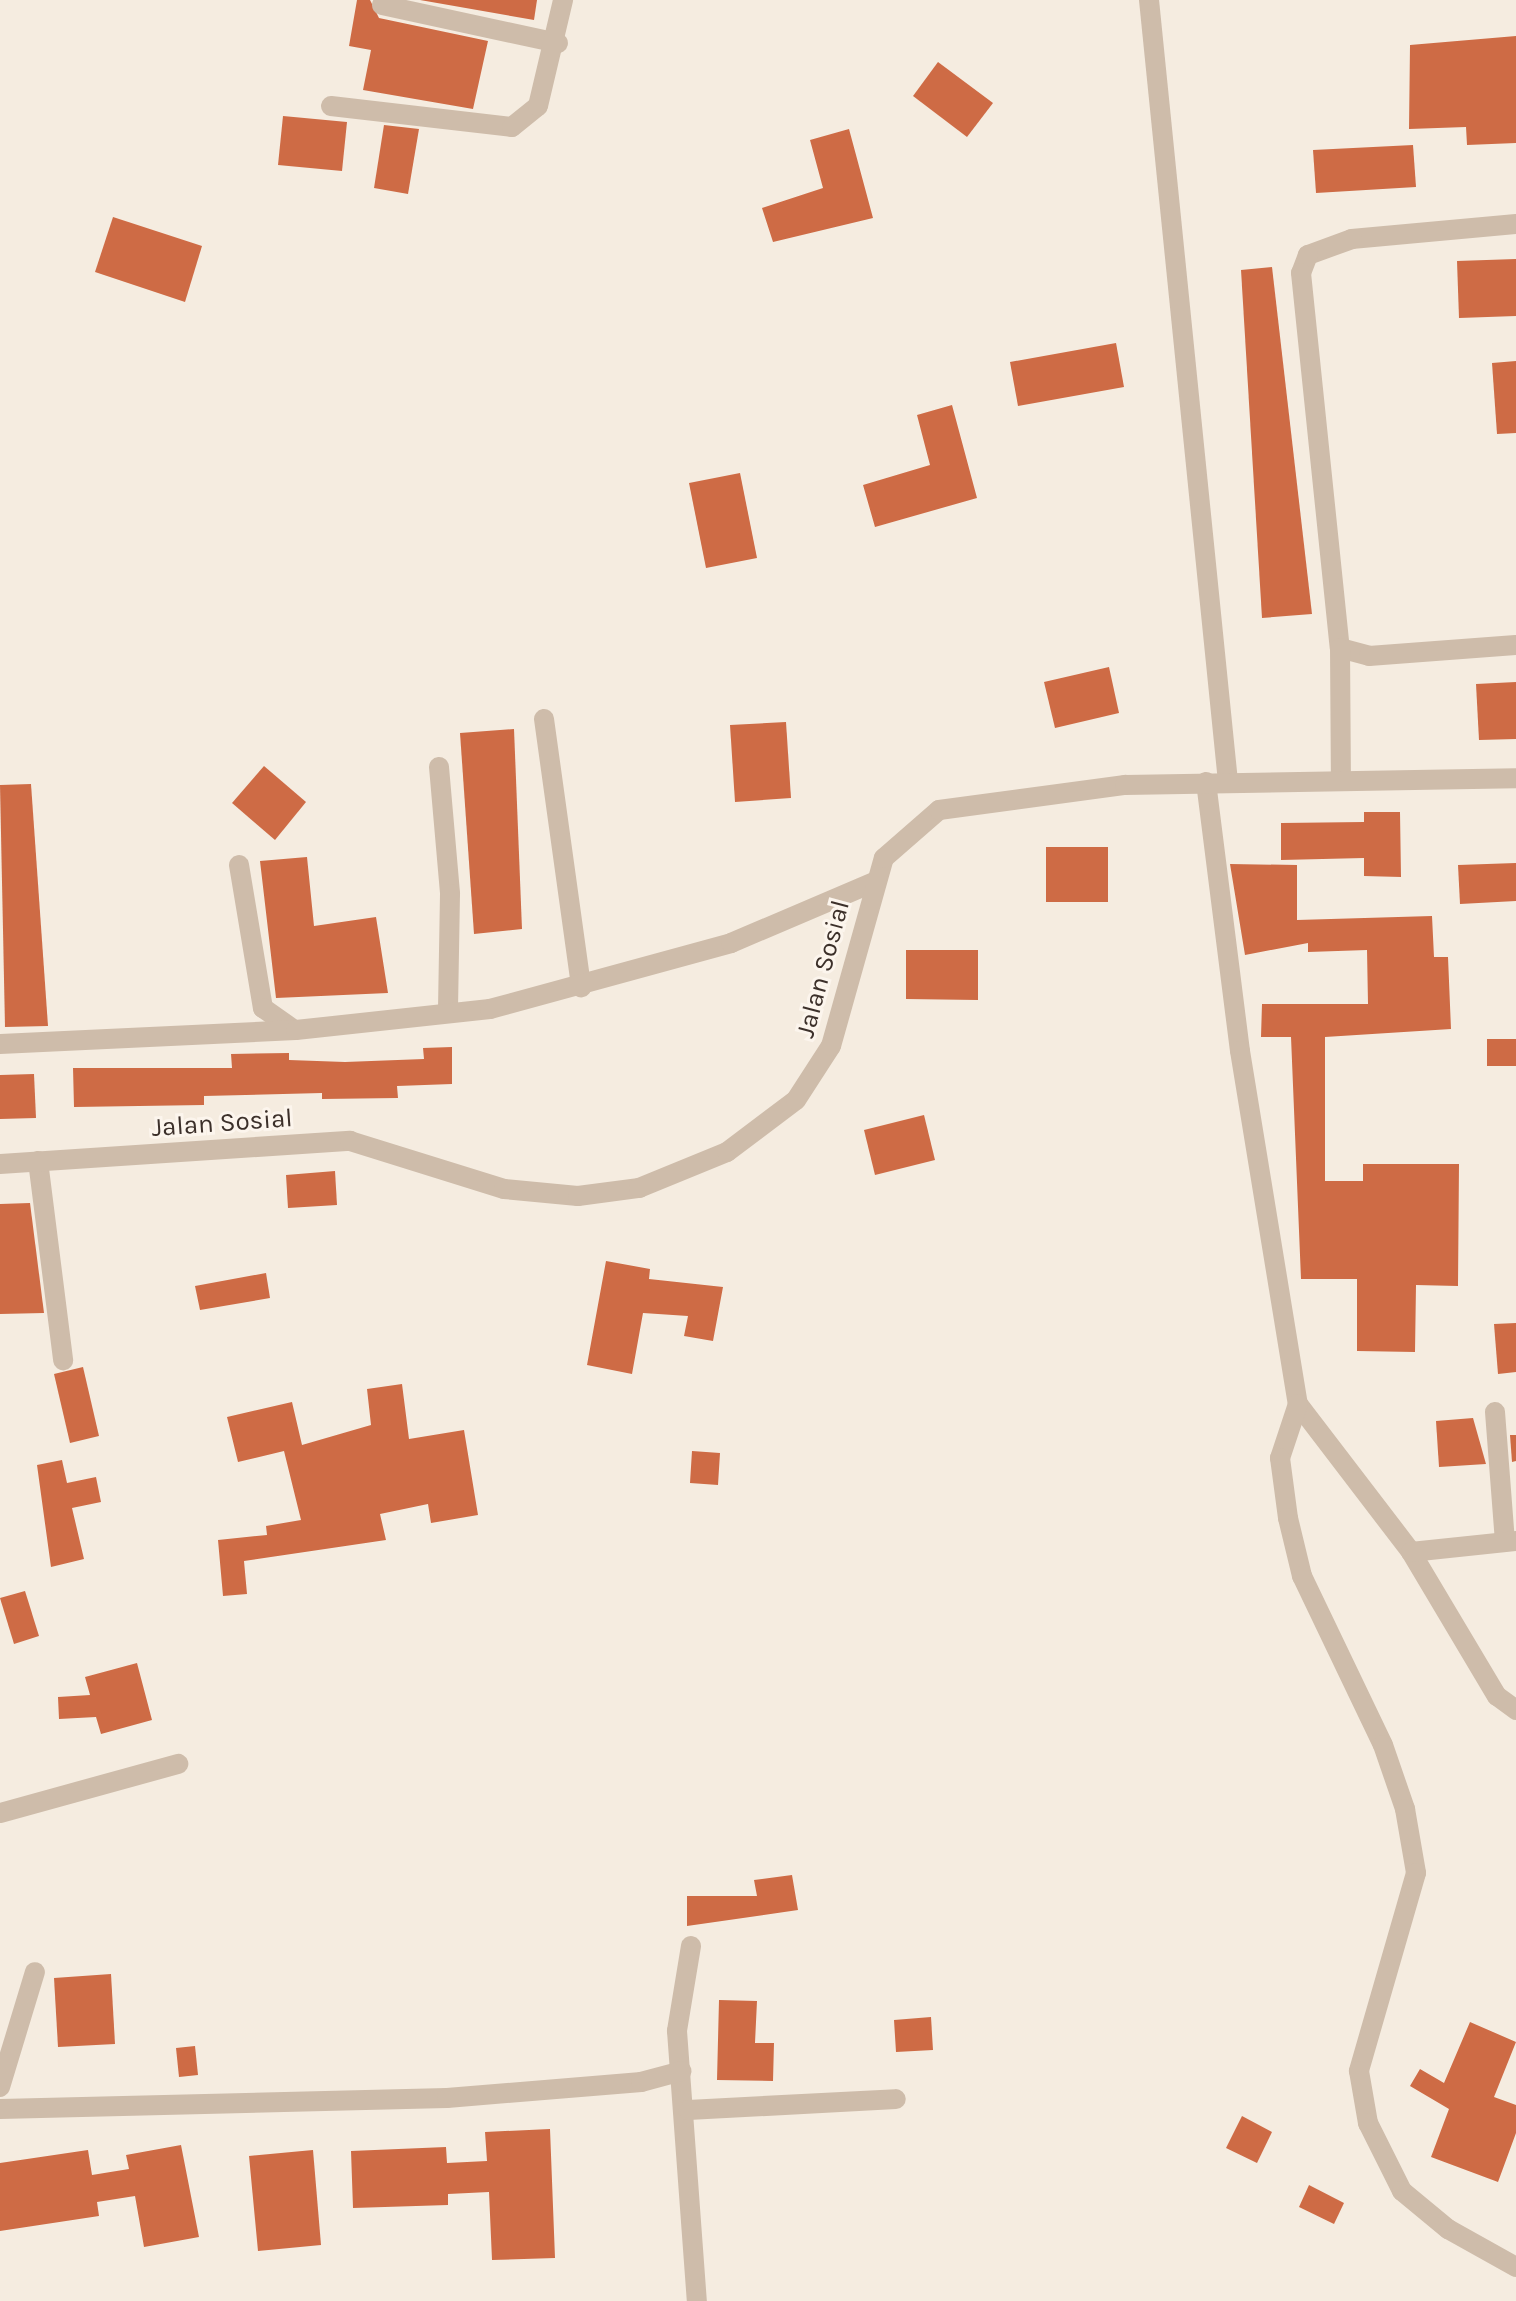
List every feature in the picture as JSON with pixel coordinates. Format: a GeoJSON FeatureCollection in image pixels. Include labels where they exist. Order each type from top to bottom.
{"type":"FeatureCollection","features":[{"type":"Feature","properties":{"kind":"street"},"geometry":{"type":"LineString","coordinates":[[331,106],[512,127],[538,106],[558,43],[563,0]]}},
{"type":"Feature","properties":{"kind":"street"},"geometry":{"type":"LineString","coordinates":[[1149,0],[1228,782]]}},
{"type":"Feature","properties":{"kind":"street"},"geometry":{"type":"LineString","coordinates":[[382,5],[558,43]]}},
{"type":"Feature","properties":{"kind":"street"},"geometry":{"type":"LineString","coordinates":[[1341,781],[1340,648],[1302,262],[1352,239],[1516,224]]}},
{"type":"Feature","properties":{"kind":"street"},"geometry":{"type":"LineString","coordinates":[[1340,648],[1369,656],[1516,645]]}},
{"type":"Feature","properties":{"kind":"street"},"geometry":{"type":"LineString","coordinates":[[544,719],[581,987]]}},
{"type":"Feature","properties":{"kind":"street"},"geometry":{"type":"LineString","coordinates":[[439,767],[450,894],[448,1013]]}},
{"type":"Feature","properties":{"kind":"street","name":"Jalan Sosial"},"geometry":{"type":"LineString","coordinates":[[0,1164],[350,1141],[504,1189],[578,1196],[639,1188],[756,1134],[823,1065],[874,882],[902,838],[939,810],[1057,791],[1206,782],[1516,778]]}},
{"type":"Feature","properties":{"kind":"street"},"geometry":{"type":"LineString","coordinates":[[1206,782],[1242,1067],[1298,1404],[1280,1458],[1291,1532],[1302,1576],[1383,1745],[1405,1809],[1416,1873],[1359,2071],[1368,2123],[1402,2191],[1448,2229],[1516,2267]]}},
{"type":"Feature","properties":{"kind":"street"},"geometry":{"type":"LineString","coordinates":[[239,865],[263,1008],[273,1022],[296,1030]]}},
{"type":"Feature","properties":{"kind":"street"},"geometry":{"type":"LineString","coordinates":[[0,1044],[296,1030],[448,1013],[581,987],[731,943],[874,882]]}},
{"type":"Feature","properties":{"kind":"street"},"geometry":{"type":"LineString","coordinates":[[38,1161],[63,1360]]}},
{"type":"Feature","properties":{"kind":"street"},"geometry":{"type":"LineString","coordinates":[[1298,1404],[1411,1552],[1497,1696],[1516,1710]]}},
{"type":"Feature","properties":{"kind":"street"},"geometry":{"type":"LineString","coordinates":[[1411,1552],[1511,1542],[1495,1412]]}},
{"type":"Feature","properties":{"kind":"street"},"geometry":{"type":"LineString","coordinates":[[0,1813],[178,1764]]}},
{"type":"Feature","properties":{"kind":"street"},"geometry":{"type":"LineString","coordinates":[[691,1946],[679,2002],[682,2071],[688,2110],[697,2301]]}},
{"type":"Feature","properties":{"kind":"street"},"geometry":{"type":"LineString","coordinates":[[0,2087],[35,1972]]}},
{"type":"Feature","properties":{"kind":"street"},"geometry":{"type":"LineString","coordinates":[[0,2109],[447,2098],[641,2082],[682,2071]]}},
{"type":"Feature","properties":{"kind":"street"},"geometry":{"type":"LineString","coordinates":[[688,2110],[896,2099]]}},
{"type":"Feature","properties":{"kind":"building"},"geometry":{"type":"Polygon","coordinates":[[[357,0],[370,0],[379,18],[488,41],[473,109],[363,90],[371,50],[349,46],[357,0]]]}},
{"type":"Feature","properties":{"kind":"building"},"geometry":{"type":"Polygon","coordinates":[[[420,0],[537,0],[534,20],[420,0]]]}},
{"type":"Feature","properties":{"kind":"building"},"geometry":{"type":"Polygon","coordinates":[[[1516,36],[1516,143],[1467,145],[1466,127],[1409,129],[1410,45],[1516,36]]]}},
{"type":"Feature","properties":{"kind":"building"},"geometry":{"type":"Polygon","coordinates":[[[938,62],[993,103],[967,137],[913,96],[938,62]]]}},
{"type":"Feature","properties":{"kind":"building"},"geometry":{"type":"Polygon","coordinates":[[[283,116],[347,122],[342,171],[278,165],[283,116]]]}},
{"type":"Feature","properties":{"kind":"building"},"geometry":{"type":"Polygon","coordinates":[[[384,125],[419,129],[408,194],[374,188],[384,125]]]}},
{"type":"Feature","properties":{"kind":"building"},"geometry":{"type":"Polygon","coordinates":[[[849,129],[873,218],[773,242],[762,208],[823,188],[810,140],[849,129]]]}},
{"type":"Feature","properties":{"kind":"building"},"geometry":{"type":"Polygon","coordinates":[[[1413,145],[1416,187],[1316,193],[1313,150],[1413,145]]]}},
{"type":"Feature","properties":{"kind":"building"},"geometry":{"type":"Polygon","coordinates":[[[113,217],[202,246],[185,302],[95,272],[113,217]]]}},
{"type":"Feature","properties":{"kind":"building"},"geometry":{"type":"Polygon","coordinates":[[[1516,259],[1516,316],[1459,318],[1457,261],[1516,259]]]}},
{"type":"Feature","properties":{"kind":"building"},"geometry":{"type":"Polygon","coordinates":[[[1272,267],[1312,614],[1262,618],[1241,270],[1272,267]]]}},
{"type":"Feature","properties":{"kind":"building"},"geometry":{"type":"Polygon","coordinates":[[[1116,343],[1124,387],[1018,406],[1010,362],[1116,343]]]}},
{"type":"Feature","properties":{"kind":"building"},"geometry":{"type":"Polygon","coordinates":[[[1516,361],[1516,433],[1497,434],[1492,363],[1516,361]]]}},
{"type":"Feature","properties":{"kind":"building"},"geometry":{"type":"Polygon","coordinates":[[[952,405],[977,498],[875,527],[863,485],[930,465],[917,415],[952,405]]]}},
{"type":"Feature","properties":{"kind":"building"},"geometry":{"type":"Polygon","coordinates":[[[740,473],[757,558],[706,568],[689,483],[740,473]]]}},
{"type":"Feature","properties":{"kind":"building"},"geometry":{"type":"Polygon","coordinates":[[[1109,667],[1119,713],[1055,728],[1044,682],[1109,667]]]}},
{"type":"Feature","properties":{"kind":"building"},"geometry":{"type":"Polygon","coordinates":[[[1516,682],[1516,739],[1479,740],[1476,684],[1516,682]]]}},
{"type":"Feature","properties":{"kind":"building"},"geometry":{"type":"Polygon","coordinates":[[[786,722],[791,798],[735,802],[730,725],[786,722]]]}},
{"type":"Feature","properties":{"kind":"building"},"geometry":{"type":"Polygon","coordinates":[[[514,729],[522,929],[474,934],[460,733],[514,729]]]}},
{"type":"Feature","properties":{"kind":"building"},"geometry":{"type":"Polygon","coordinates":[[[264,766],[306,802],[275,840],[232,803],[264,766]]]}},
{"type":"Feature","properties":{"kind":"building"},"geometry":{"type":"Polygon","coordinates":[[[31,784],[48,1026],[5,1027],[0,785],[31,784]]]}},
{"type":"Feature","properties":{"kind":"building"},"geometry":{"type":"Polygon","coordinates":[[[1364,812],[1400,812],[1401,877],[1364,876],[1364,858],[1281,860],[1281,823],[1364,822],[1364,812]]]}},
{"type":"Feature","properties":{"kind":"building"},"geometry":{"type":"Polygon","coordinates":[[[1046,847],[1108,847],[1108,902],[1046,902],[1046,847]]]}},
{"type":"Feature","properties":{"kind":"building"},"geometry":{"type":"Polygon","coordinates":[[[307,857],[314,926],[376,917],[388,993],[276,998],[260,861],[307,857]]]}},
{"type":"Feature","properties":{"kind":"building"},"geometry":{"type":"Polygon","coordinates":[[[1516,863],[1516,901],[1460,904],[1458,865],[1516,863]]]}},
{"type":"Feature","properties":{"kind":"building"},"geometry":{"type":"Polygon","coordinates":[[[1230,864],[1297,865],[1297,920],[1432,916],[1434,957],[1448,957],[1451,1029],[1325,1037],[1325,1181],[1363,1181],[1363,1164],[1459,1164],[1458,1286],[1416,1285],[1415,1352],[1357,1351],[1357,1279],[1301,1279],[1291,1037],[1261,1037],[1262,1004],[1368,1004],[1367,950],[1308,952],[1308,943],[1245,955],[1230,864]]]}},
{"type":"Feature","properties":{"kind":"building"},"geometry":{"type":"Polygon","coordinates":[[[906,950],[978,950],[978,1000],[906,999],[906,950]]]}},
{"type":"Feature","properties":{"kind":"building"},"geometry":{"type":"Polygon","coordinates":[[[1487,1039],[1516,1039],[1516,1066],[1487,1066],[1487,1039]]]}},
{"type":"Feature","properties":{"kind":"building"},"geometry":{"type":"Polygon","coordinates":[[[452,1047],[452,1084],[397,1086],[398,1098],[322,1099],[322,1093],[204,1096],[204,1105],[74,1107],[73,1068],[232,1068],[231,1054],[289,1053],[289,1060],[345,1062],[424,1059],[423,1048],[452,1047]]]}},
{"type":"Feature","properties":{"kind":"building"},"geometry":{"type":"Polygon","coordinates":[[[34,1074],[36,1118],[0,1119],[0,1075],[34,1074]]]}},
{"type":"Feature","properties":{"kind":"building"},"geometry":{"type":"Polygon","coordinates":[[[924,1115],[935,1160],[875,1175],[864,1130],[924,1115]]]}},
{"type":"Feature","properties":{"kind":"building"},"geometry":{"type":"Polygon","coordinates":[[[335,1171],[337,1205],[288,1208],[286,1175],[335,1171]]]}},
{"type":"Feature","properties":{"kind":"building"},"geometry":{"type":"Polygon","coordinates":[[[30,1203],[44,1313],[0,1314],[0,1204],[30,1203]]]}},
{"type":"Feature","properties":{"kind":"building"},"geometry":{"type":"Polygon","coordinates":[[[606,1261],[650,1269],[649,1279],[723,1287],[713,1341],[684,1336],[688,1316],[643,1313],[632,1374],[587,1365],[606,1261]]]}},
{"type":"Feature","properties":{"kind":"building"},"geometry":{"type":"Polygon","coordinates":[[[266,1273],[270,1298],[200,1310],[195,1286],[266,1273]]]}},
{"type":"Feature","properties":{"kind":"building"},"geometry":{"type":"Polygon","coordinates":[[[1516,1323],[1516,1372],[1498,1374],[1494,1324],[1516,1323]]]}},
{"type":"Feature","properties":{"kind":"building"},"geometry":{"type":"Polygon","coordinates":[[[83,1367],[99,1436],[70,1443],[54,1374],[83,1367]]]}},
{"type":"Feature","properties":{"kind":"building"},"geometry":{"type":"Polygon","coordinates":[[[402,1384],[409,1439],[464,1430],[478,1515],[431,1523],[428,1504],[380,1514],[386,1540],[244,1561],[247,1594],[223,1596],[218,1540],[267,1535],[266,1526],[301,1520],[284,1451],[238,1462],[227,1417],[292,1402],[302,1445],[371,1425],[367,1389],[402,1384]]]}},
{"type":"Feature","properties":{"kind":"building"},"geometry":{"type":"Polygon","coordinates":[[[1473,1418],[1486,1464],[1439,1467],[1436,1421],[1473,1418]]]}},
{"type":"Feature","properties":{"kind":"building"},"geometry":{"type":"Polygon","coordinates":[[[1510,1435],[1516,1435],[1516,1461],[1512,1462],[1510,1435]]]}},
{"type":"Feature","properties":{"kind":"building"},"geometry":{"type":"Polygon","coordinates":[[[692,1451],[720,1453],[718,1485],[690,1483],[692,1451]]]}},
{"type":"Feature","properties":{"kind":"building"},"geometry":{"type":"Polygon","coordinates":[[[62,1460],[67,1483],[96,1477],[101,1502],[72,1508],[84,1559],[51,1567],[37,1465],[62,1460]]]}},
{"type":"Feature","properties":{"kind":"building"},"geometry":{"type":"Polygon","coordinates":[[[25,1591],[39,1636],[14,1644],[0,1598],[25,1591]]]}},
{"type":"Feature","properties":{"kind":"building"},"geometry":{"type":"Polygon","coordinates":[[[137,1663],[152,1720],[101,1734],[96,1717],[59,1719],[58,1697],[90,1695],[85,1677],[137,1663]]]}},
{"type":"Feature","properties":{"kind":"building"},"geometry":{"type":"Polygon","coordinates":[[[792,1875],[798,1910],[687,1926],[687,1896],[757,1896],[754,1880],[792,1875]]]}},
{"type":"Feature","properties":{"kind":"building"},"geometry":{"type":"Polygon","coordinates":[[[111,1974],[115,2044],[58,2047],[54,1978],[111,1974]]]}},
{"type":"Feature","properties":{"kind":"building"},"geometry":{"type":"Polygon","coordinates":[[[719,2000],[757,2001],[755,2043],[774,2043],[773,2081],[717,2080],[719,2000]]]}},
{"type":"Feature","properties":{"kind":"building"},"geometry":{"type":"Polygon","coordinates":[[[931,2017],[933,2050],[896,2052],[894,2020],[931,2017]]]}},
{"type":"Feature","properties":{"kind":"building"},"geometry":{"type":"Polygon","coordinates":[[[1470,2022],[1516,2042],[1494,2097],[1516,2105],[1516,2133],[1498,2182],[1431,2157],[1449,2109],[1410,2086],[1420,2069],[1444,2083],[1470,2022]]]}},
{"type":"Feature","properties":{"kind":"building"},"geometry":{"type":"Polygon","coordinates":[[[195,2046],[198,2075],[179,2077],[176,2048],[195,2046]]]}},
{"type":"Feature","properties":{"kind":"building"},"geometry":{"type":"Polygon","coordinates":[[[1242,2116],[1272,2132],[1257,2163],[1226,2148],[1242,2116]]]}},
{"type":"Feature","properties":{"kind":"building"},"geometry":{"type":"Polygon","coordinates":[[[550,2129],[555,2258],[492,2260],[489,2192],[448,2194],[448,2205],[353,2208],[351,2151],[446,2147],[447,2163],[487,2161],[485,2132],[550,2129]]]}},
{"type":"Feature","properties":{"kind":"building"},"geometry":{"type":"Polygon","coordinates":[[[181,2145],[199,2237],[144,2247],[135,2196],[97,2202],[99,2216],[0,2231],[0,2163],[88,2150],[92,2175],[129,2169],[126,2155],[181,2145]]]}},
{"type":"Feature","properties":{"kind":"building"},"geometry":{"type":"Polygon","coordinates":[[[313,2150],[321,2245],[258,2251],[249,2156],[313,2150]]]}},
{"type":"Feature","properties":{"kind":"building"},"geometry":{"type":"Polygon","coordinates":[[[1309,2185],[1344,2203],[1334,2224],[1299,2207],[1309,2185]]]}}]}
